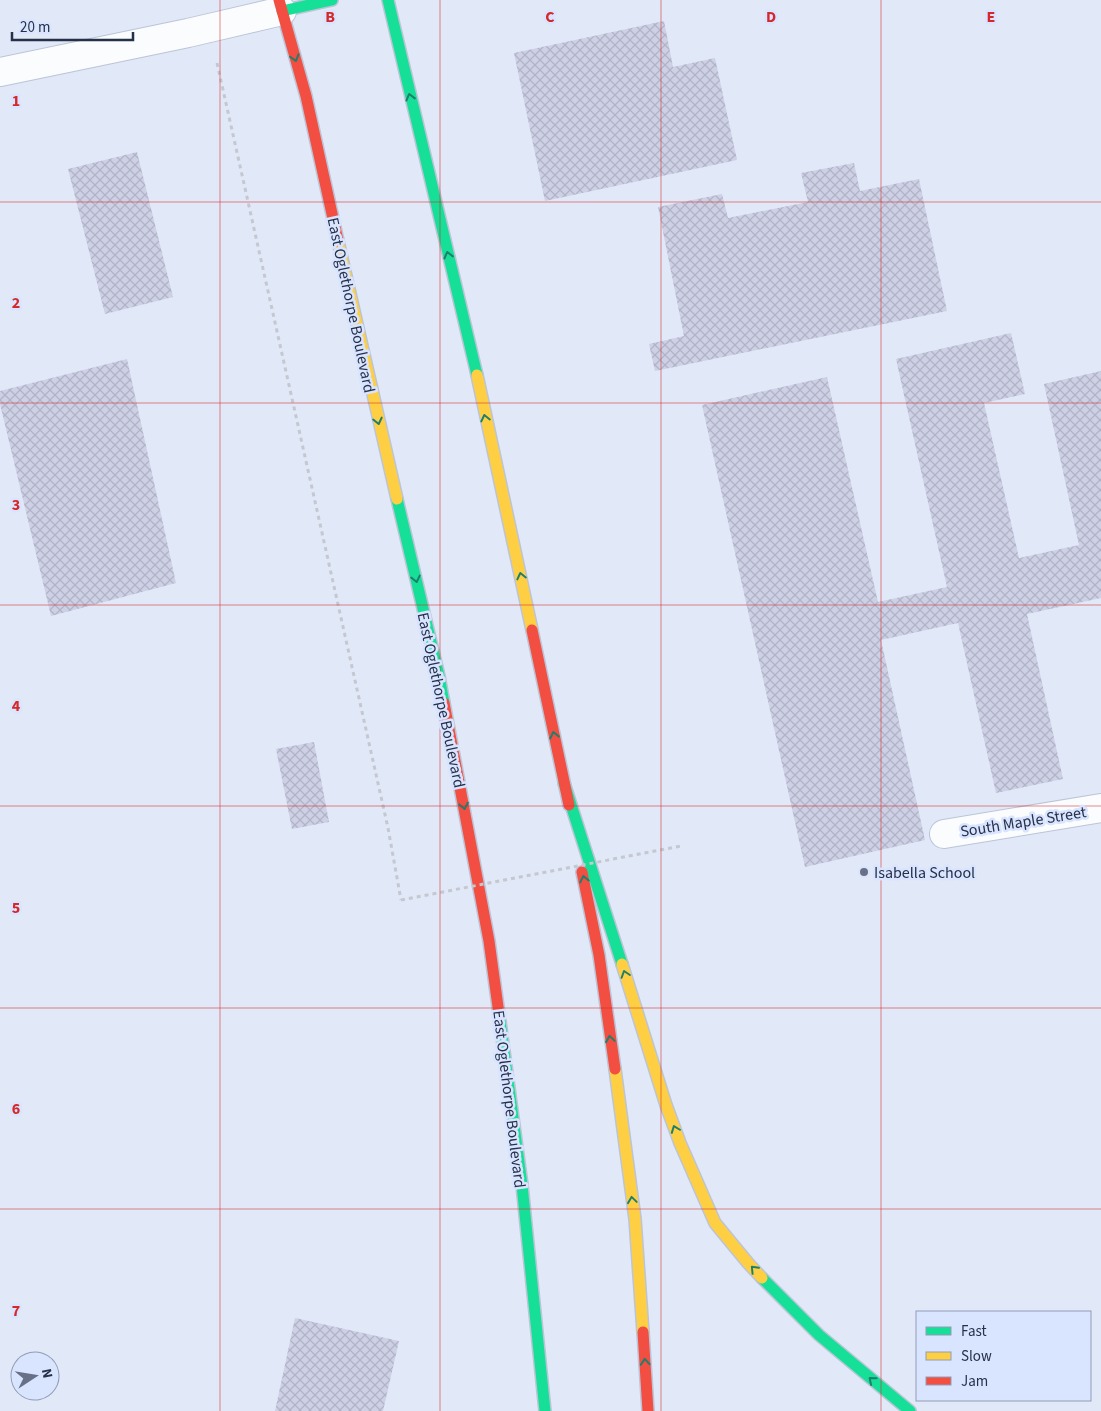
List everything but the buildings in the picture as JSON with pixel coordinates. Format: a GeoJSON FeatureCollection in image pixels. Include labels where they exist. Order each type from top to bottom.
{"type":"FeatureCollection","features":[{"type":"Feature","properties":{"kind":"main road"},"geometry":{"type":"LineString","coordinates":[[280,5],[332,0]]}},
{"type":"Feature","properties":{"kind":"main road"},"geometry":{"type":"LineString","coordinates":[[388,0],[462,312],[533,630],[599,955],[633,1210],[648,1411]]}},
{"type":"Feature","properties":{"kind":"main road","name":"East Oglethorpe Boulevard"},"geometry":{"type":"LineString","coordinates":[[280,5],[306,96],[376,412],[439,676],[486,922],[522,1185],[544,1411]]}},
{"type":"Feature","properties":{"kind":"main road"},"geometry":{"type":"LineString","coordinates":[[564,783],[666,1105],[680,1143],[716,1223],[748,1263],[819,1335],[910,1411]]}},
{"type":"Feature","properties":{"kind":"street"},"geometry":{"type":"LineString","coordinates":[[0,72],[209,28],[280,5]]}},
{"type":"Feature","properties":{"kind":"street","name":"South Maple Street"},"geometry":{"type":"LineString","coordinates":[[944,834],[1101,808]]}},
{"type":"Feature","properties":{"kind":"path"},"geometry":{"type":"LineString","coordinates":[[209,28],[388,828],[401,900],[681,846]]}},
{"type":"Feature","properties":{"kind":"traffic: fast"},"geometry":{"type":"LineString","coordinates":[[282,11],[332,0]]}},
{"type":"Feature","properties":{"kind":"traffic: fast"},"geometry":{"type":"LineString","coordinates":[[388,0],[477,375]]}},
{"type":"Feature","properties":{"kind":"traffic: fast"},"geometry":{"type":"LineString","coordinates":[[397,499],[444,703]]}},
{"type":"Feature","properties":{"kind":"traffic: fast"},"geometry":{"type":"LineString","coordinates":[[564,783],[622,964]]}},
{"type":"Feature","properties":{"kind":"traffic: fast"},"geometry":{"type":"LineString","coordinates":[[499,1014],[522,1185],[545,1411]]}},
{"type":"Feature","properties":{"kind":"traffic: fast"},"geometry":{"type":"LineString","coordinates":[[762,1278],[819,1335],[910,1411]]}},
{"type":"Feature","properties":{"kind":"traffic: slow"},"geometry":{"type":"LineString","coordinates":[[338,241],[397,499]]}},
{"type":"Feature","properties":{"kind":"traffic: slow"},"geometry":{"type":"LineString","coordinates":[[477,375],[532,630]]}},
{"type":"Feature","properties":{"kind":"traffic: slow"},"geometry":{"type":"LineString","coordinates":[[622,964],[666,1105],[680,1143],[715,1223],[762,1278]]}},
{"type":"Feature","properties":{"kind":"traffic: slow"},"geometry":{"type":"LineString","coordinates":[[615,1069],[635,1219],[643,1332]]}},
{"type":"Feature","properties":{"kind":"traffic: jam"},"geometry":{"type":"LineString","coordinates":[[279,0],[306,96],[338,241]]}},
{"type":"Feature","properties":{"kind":"traffic: jam"},"geometry":{"type":"LineString","coordinates":[[532,630],[569,805]]}},
{"type":"Feature","properties":{"kind":"traffic: jam"},"geometry":{"type":"LineString","coordinates":[[444,703],[489,941],[499,1014]]}},
{"type":"Feature","properties":{"kind":"traffic: jam"},"geometry":{"type":"LineString","coordinates":[[582,872],[599,955],[615,1069]]}},
{"type":"Feature","properties":{"kind":"traffic: jam"},"geometry":{"type":"LineString","coordinates":[[643,1332],[648,1411]]}},
{"type":"Feature","properties":{"kind":"place","name":"Isabella School"},"geometry":{"type":"Point","coordinates":[864,872]}}]}
